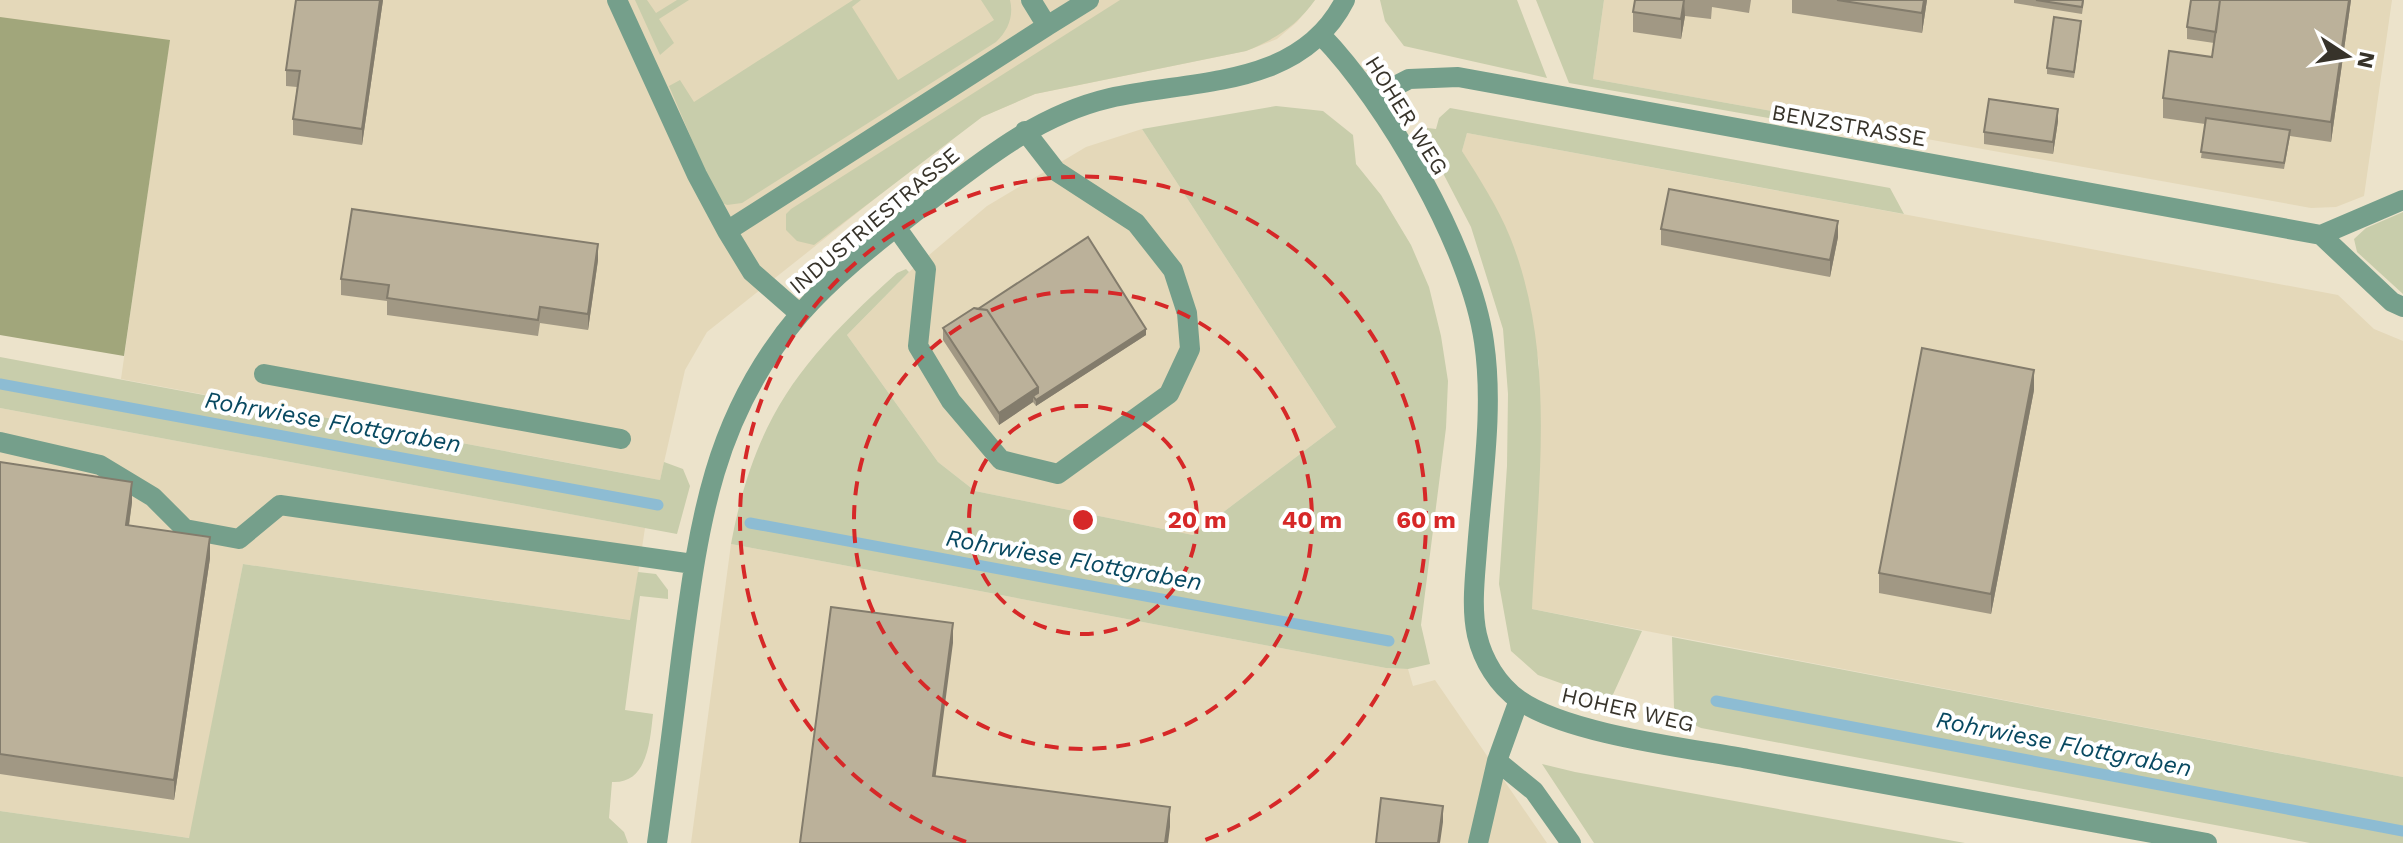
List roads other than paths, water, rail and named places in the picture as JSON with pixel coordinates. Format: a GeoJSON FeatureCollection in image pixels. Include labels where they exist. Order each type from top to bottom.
{"type":"FeatureCollection","features":[{"type":"Feature","properties":{"kind":"street"},"geometry":{"type":"LineString","coordinates":[[617,0],[697,175],[727,231],[752,272],[800,314]]}},
{"type":"Feature","properties":{"kind":"street"},"geometry":{"type":"LineString","coordinates":[[1031,0],[1047,26]]}},
{"type":"Feature","properties":{"kind":"street"},"geometry":{"type":"LineString","coordinates":[[727,231],[1089,0]]}},
{"type":"Feature","properties":{"kind":"street","name":"INDUSTRIESTRASSE"},"geometry":{"type":"LineString","coordinates":[[657,843],[693,564],[707,489],[733,421],[758,373],[800,314],[896,227],[1025,131],[1052,117],[1110,98],[1264,71],[1299,52],[1321,35],[1345,0]]}},
{"type":"Feature","properties":{"kind":"street","name":"HOHER WEG"},"geometry":{"type":"LineString","coordinates":[[1321,35],[1372,98],[1439,211],[1470,281],[1484,341],[1488,397],[1474,596],[1477,635],[1486,660],[1500,683],[1519,700],[1559,719],[1636,739],[2207,843]]}},
{"type":"Feature","properties":{"kind":"street","name":"BENZSTRASSE"},"geometry":{"type":"LineString","coordinates":[[1372,98],[1409,79],[1458,77],[2321,235]]}},
{"type":"Feature","properties":{"kind":"street"},"geometry":{"type":"LineString","coordinates":[[896,227],[926,269],[918,346],[951,401],[1001,460],[1058,474],[1169,394],[1190,349],[1187,313],[1173,270],[1136,223],[1056,171],[1025,131]]}},
{"type":"Feature","properties":{"kind":"street"},"geometry":{"type":"LineString","coordinates":[[2403,200],[2321,235],[2392,302],[2403,307]]}},
{"type":"Feature","properties":{"kind":"street"},"geometry":{"type":"LineString","coordinates":[[264,374],[621,439]]}},
{"type":"Feature","properties":{"kind":"street"},"geometry":{"type":"LineString","coordinates":[[0,442],[100,465],[153,497],[185,529],[239,539],[280,505],[693,564]]}},
{"type":"Feature","properties":{"kind":"street"},"geometry":{"type":"LineString","coordinates":[[1478,843],[1497,761],[1519,700]]}},
{"type":"Feature","properties":{"kind":"street"},"geometry":{"type":"LineString","coordinates":[[1497,761],[1534,791],[1571,843]]}},
{"type":"Feature","properties":{"kind":"waterway","name":"Rohrwiese Flottgraben"},"geometry":{"type":"LineString","coordinates":[[0,384],[658,505]]}},
{"type":"Feature","properties":{"kind":"waterway","name":"Rohrwiese Flottgraben"},"geometry":{"type":"LineString","coordinates":[[750,523],[1389,641]]}},
{"type":"Feature","properties":{"kind":"waterway","name":"Rohrwiese Flottgraben"},"geometry":{"type":"LineString","coordinates":[[1716,701],[2403,831]]}}]}
